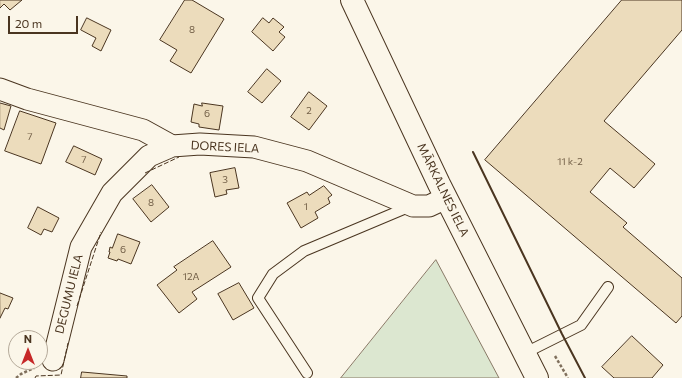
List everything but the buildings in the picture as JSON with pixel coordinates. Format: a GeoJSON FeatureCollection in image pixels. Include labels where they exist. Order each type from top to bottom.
{"type":"FeatureCollection","features":[{"type":"Feature","properties":{"kind":"street","name":"MĀRKALNES IELA"},"geometry":{"type":"LineString","coordinates":[[352,0],[439,184],[537,378]]}},
{"type":"Feature","properties":{"kind":"street"},"geometry":{"type":"LineString","coordinates":[[0,88],[27,99],[143,130],[172,146]]}},
{"type":"Feature","properties":{"kind":"street","name":"DORES IELA"},"geometry":{"type":"LineString","coordinates":[[172,146],[200,144],[254,147],[307,161],[413,206],[429,206],[446,198]]}},
{"type":"Feature","properties":{"kind":"street","name":"DEGUMU IELA"},"geometry":{"type":"LineString","coordinates":[[53,360],[81,247],[112,193],[149,156],[172,146]]}},
{"type":"Feature","properties":{"kind":"lane"},"geometry":{"type":"LineString","coordinates":[[306,373],[258,298],[273,274],[304,251],[413,206]]}},
{"type":"Feature","properties":{"kind":"lane"},"geometry":{"type":"LineString","coordinates":[[524,353],[581,325],[608,288]]}},
{"type":"Feature","properties":{"kind":"path"},"geometry":{"type":"LineString","coordinates":[[546,342],[568,378]]}},
{"type":"Feature","properties":{"kind":"green space"},"geometry":{"type":"Polygon","coordinates":[[[436,260],[499,378],[341,378],[436,260]]]}},
{"type":"Feature","properties":{"kind":"fence"},"geometry":{"type":"LineString","coordinates":[[145,173],[179,157]]}},
{"type":"Feature","properties":{"kind":"fence"},"geometry":{"type":"LineString","coordinates":[[77,306],[101,232]]}},
{"type":"Feature","properties":{"kind":"fence"},"geometry":{"type":"LineString","coordinates":[[35,378],[36,376],[61,375],[68,343]]}},
{"type":"Feature","properties":{"kind":"wall"},"geometry":{"type":"LineString","coordinates":[[473,152],[585,378]]}}]}
